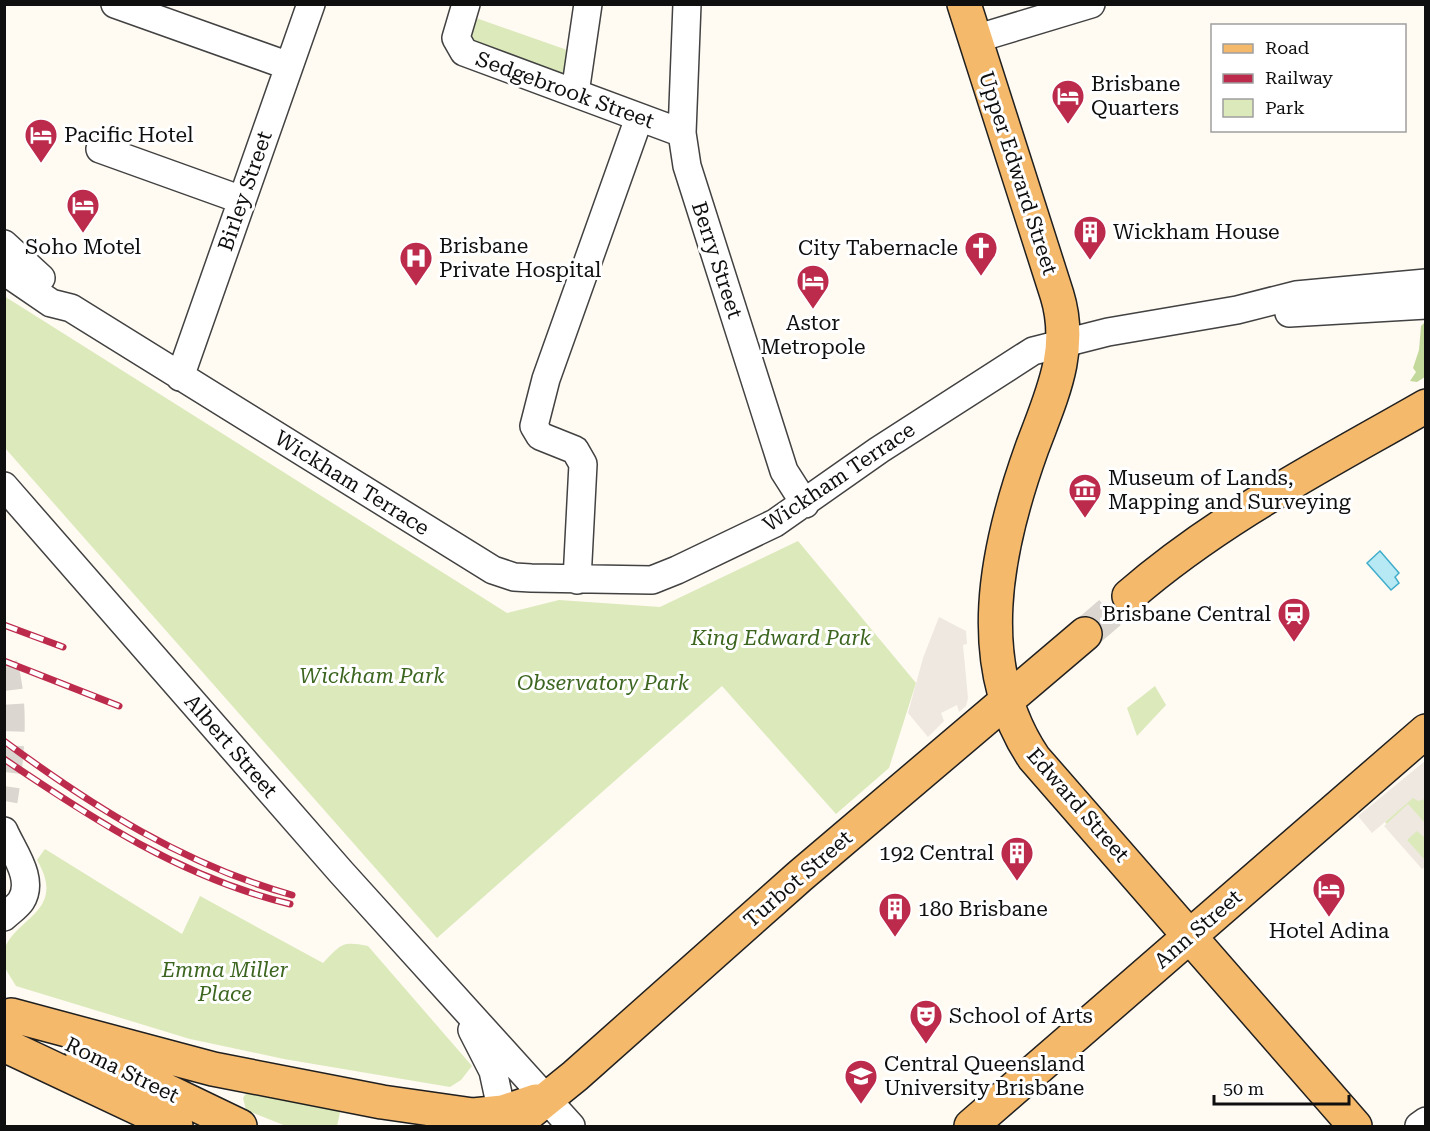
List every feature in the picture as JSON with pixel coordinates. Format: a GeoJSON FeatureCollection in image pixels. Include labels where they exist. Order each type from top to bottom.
{"type":"FeatureCollection","features":[{"type":"Feature","properties":{"kind":"main road","name":"Upper Edward Street"},"geometry":{"type":"LineString","coordinates":[[964,4],[1060,304],[1063,344]]}},
{"type":"Feature","properties":{"kind":"main road","name":"Edward Street"},"geometry":{"type":"LineString","coordinates":[[1063,344],[1059,377],[1015,501],[1001,562],[994,637],[1006,702],[1020,736],[1034,758],[1355,1126]]}},
{"type":"Feature","properties":{"kind":"main road"},"geometry":{"type":"LineString","coordinates":[[1129,596],[1162,568],[1253,504],[1425,406]]}},
{"type":"Feature","properties":{"kind":"main road","name":"Turbot Street"},"geometry":{"type":"LineString","coordinates":[[550,1094],[800,876],[1085,634]]}},
{"type":"Feature","properties":{"kind":"main road","name":"Ann Street"},"geometry":{"type":"LineString","coordinates":[[970,1126],[1425,731]]}},
{"type":"Feature","properties":{"kind":"main road"},"geometry":{"type":"LineString","coordinates":[[7,1024],[132,1049],[245,1076],[507,1122],[550,1094]]}},
{"type":"Feature","properties":{"kind":"main road","name":"Roma Street"},"geometry":{"type":"LineString","coordinates":[[7,1024],[226,1123]]}},
{"type":"Feature","properties":{"kind":"main road","name":"Roma Street"},"geometry":{"type":"LineString","coordinates":[[7,1024],[176,1126]]}},
{"type":"Feature","properties":{"kind":"main road"},"geometry":{"type":"LineString","coordinates":[[226,1123],[226,1094],[245,1076]]}},
{"type":"Feature","properties":{"kind":"street"},"geometry":{"type":"LineString","coordinates":[[115,4],[289,66]]}},
{"type":"Feature","properties":{"kind":"street","name":"Birley Street"},"geometry":{"type":"LineString","coordinates":[[180,377],[311,4]]}},
{"type":"Feature","properties":{"kind":"street","name":"Sedgebrook Street"},"geometry":{"type":"LineString","coordinates":[[466,4],[456,38],[464,52],[682,133]]}},
{"type":"Feature","properties":{"kind":"street"},"geometry":{"type":"LineString","coordinates":[[575,93],[588,4]]}},
{"type":"Feature","properties":{"kind":"street","name":"Berry Street"},"geometry":{"type":"LineString","coordinates":[[687,4],[682,133],[687,166],[784,471],[805,504]]}},
{"type":"Feature","properties":{"kind":"street"},"geometry":{"type":"LineString","coordinates":[[975,39],[1085,5]]}},
{"type":"Feature","properties":{"kind":"street"},"geometry":{"type":"LineString","coordinates":[[577,580],[583,464],[575,450],[540,436],[534,426],[546,379],[639,118]]}},
{"type":"Feature","properties":{"kind":"street"},"geometry":{"type":"LineString","coordinates":[[100,148],[242,200]]}},
{"type":"Feature","properties":{"kind":"street","name":"Wickham Terrace"},"geometry":{"type":"LineString","coordinates":[[4,244],[18,260],[62,295],[71,308]]}},
{"type":"Feature","properties":{"kind":"street","name":"Wickham Terrace"},"geometry":{"type":"LineString","coordinates":[[4,271],[51,303],[71,308],[493,570],[514,577],[577,580],[652,580],[774,524],[879,450],[1033,351],[1140,326],[1237,310],[1296,296],[1425,283]]}},
{"type":"Feature","properties":{"kind":"street","name":"Wickham Terrace"},"geometry":{"type":"LineString","coordinates":[[1237,310],[1295,313],[1425,305]]}},
{"type":"Feature","properties":{"kind":"street","name":"Albert Street"},"geometry":{"type":"LineString","coordinates":[[4,486],[459,1005],[550,1094],[571,1126]]}},
{"type":"Feature","properties":{"kind":"street"},"geometry":{"type":"LineString","coordinates":[[4,831],[10,857],[23,868],[26,888],[17,906],[6,914]]}},
{"type":"Feature","properties":{"kind":"street","name":"Albert Street"},"geometry":{"type":"LineString","coordinates":[[459,1005],[491,1065],[507,1122]]}},
{"type":"Feature","properties":{"kind":"street"},"geometry":{"type":"LineString","coordinates":[[1419,1126],[1425,1121]]}},
{"type":"Feature","properties":{"kind":"green space"},"geometry":{"type":"Polygon","coordinates":[[[476,18],[570,51],[566,71],[560,77],[474,47],[469,37],[476,18]]]}},
{"type":"Feature","properties":{"kind":"green space","name":"Wickham Park"},"geometry":{"type":"Polygon","coordinates":[[[4,296],[507,613],[559,600],[660,607],[798,541],[916,683],[889,768],[836,814],[722,686],[437,938],[5,448],[4,296]]]}},
{"type":"Feature","properties":{"kind":"green space"},"geometry":{"type":"Polygon","coordinates":[[[1425,322],[1425,377],[1417,382],[1410,381],[1416,372],[1413,368],[1419,350],[1421,326],[1425,322]]]}},
{"type":"Feature","properties":{"kind":"green space"},"geometry":{"type":"Polygon","coordinates":[[[1155,686],[1166,705],[1137,736],[1127,708],[1155,686]]]}},
{"type":"Feature","properties":{"kind":"green space"},"geometry":{"type":"Polygon","coordinates":[[[1425,786],[1425,868],[1385,822],[1425,786]]]}},
{"type":"Feature","properties":{"kind":"green space","name":"Emma Miller Place"},"geometry":{"type":"Polygon","coordinates":[[[45,849],[182,934],[200,896],[323,963],[347,944],[368,946],[472,1066],[461,1080],[450,1087],[284,1059],[190,1039],[16,986],[5,968],[5,948],[11,937],[37,912],[43,902],[46,891],[45,877],[37,860],[45,849]]]}},
{"type":"Feature","properties":{"kind":"green space"},"geometry":{"type":"Polygon","coordinates":[[[247,1092],[341,1108],[337,1126],[286,1126],[246,1110],[243,1098],[247,1092]]]}},
{"type":"Feature","properties":{"kind":"shaded area"},"geometry":{"type":"Polygon","coordinates":[[[939,617],[966,631],[967,644],[963,645],[968,698],[966,706],[959,712],[957,705],[941,713],[944,721],[928,737],[908,713],[923,658],[939,617]]]}},
{"type":"Feature","properties":{"kind":"shaded area"},"geometry":{"type":"Polygon","coordinates":[[[1425,761],[1425,799],[1418,801],[1413,798],[1372,833],[1358,816],[1425,761]]]}},
{"type":"Feature","properties":{"kind":"shaded area"},"geometry":{"type":"Polygon","coordinates":[[[1408,804],[1425,823],[1425,838],[1417,831],[1407,840],[1425,860],[1425,867],[1422,869],[1384,826],[1408,804]]]}},
{"type":"Feature","properties":{"kind":"water"},"geometry":{"type":"Polygon","coordinates":[[[1380,551],[1399,573],[1395,577],[1399,583],[1391,590],[1367,563],[1380,551]]]}},
{"type":"Feature","properties":{"kind":"tunnel"},"geometry":{"type":"LineString","coordinates":[[1085,634],[1129,596]]}},
{"type":"Feature","properties":{"kind":"tunnel"},"geometry":{"type":"LineString","coordinates":[[4,664],[11,714],[9,767],[4,801]]}},
{"type":"Feature","properties":{"kind":"railway"},"geometry":{"type":"LineString","coordinates":[[4,625],[63,647]]}},
{"type":"Feature","properties":{"kind":"railway"},"geometry":{"type":"LineString","coordinates":[[4,661],[119,706]]}},
{"type":"Feature","properties":{"kind":"railway"},"geometry":{"type":"LineString","coordinates":[[4,741],[72,789],[141,832],[214,868],[292,895]]}},
{"type":"Feature","properties":{"kind":"railway"},"geometry":{"type":"LineString","coordinates":[[4,759],[106,825],[176,863],[251,893],[290,904]]}},
{"type":"Feature","properties":{"kind":"place","name":"Brisbane Quarters"},"geometry":{"type":"Point","coordinates":[1068,125]}},
{"type":"Feature","properties":{"kind":"place","name":"Pacific Hotel"},"geometry":{"type":"Point","coordinates":[41,164]}},
{"type":"Feature","properties":{"kind":"place","name":"Soho Motel"},"geometry":{"type":"Point","coordinates":[83,234]}},
{"type":"Feature","properties":{"kind":"place","name":"Wickham House"},"geometry":{"type":"Point","coordinates":[1090,261]}},
{"type":"Feature","properties":{"kind":"place","name":"City Tabernacle"},"geometry":{"type":"Point","coordinates":[981,277]}},
{"type":"Feature","properties":{"kind":"place","name":"Brisbane Private Hospital"},"geometry":{"type":"Point","coordinates":[416,287]}},
{"type":"Feature","properties":{"kind":"place","name":"Astor Metropole"},"geometry":{"type":"Point","coordinates":[813,310]}},
{"type":"Feature","properties":{"kind":"place","name":"Museum of Lands, Mapping and Surveying"},"geometry":{"type":"Point","coordinates":[1085,519]}},
{"type":"Feature","properties":{"kind":"place","name":"Brisbane Central"},"geometry":{"type":"Point","coordinates":[1294,643]}},
{"type":"Feature","properties":{"kind":"place","name":"192 Central"},"geometry":{"type":"Point","coordinates":[1017,882]}},
{"type":"Feature","properties":{"kind":"place","name":"Hotel Adina"},"geometry":{"type":"Point","coordinates":[1329,918]}},
{"type":"Feature","properties":{"kind":"place","name":"180 Brisbane"},"geometry":{"type":"Point","coordinates":[895,938]}},
{"type":"Feature","properties":{"kind":"place","name":"School of Arts"},"geometry":{"type":"Point","coordinates":[926,1045]}},
{"type":"Feature","properties":{"kind":"place","name":"Central Queensland University Brisbane"},"geometry":{"type":"Point","coordinates":[861,1105]}},
{"type":"Feature","properties":{"kind":"park label","name":"King Edward Park"},"geometry":{"type":"Point","coordinates":[781,638]}},
{"type":"Feature","properties":{"kind":"park label","name":"Observatory Park"},"geometry":{"type":"Point","coordinates":[603,683]}}]}
